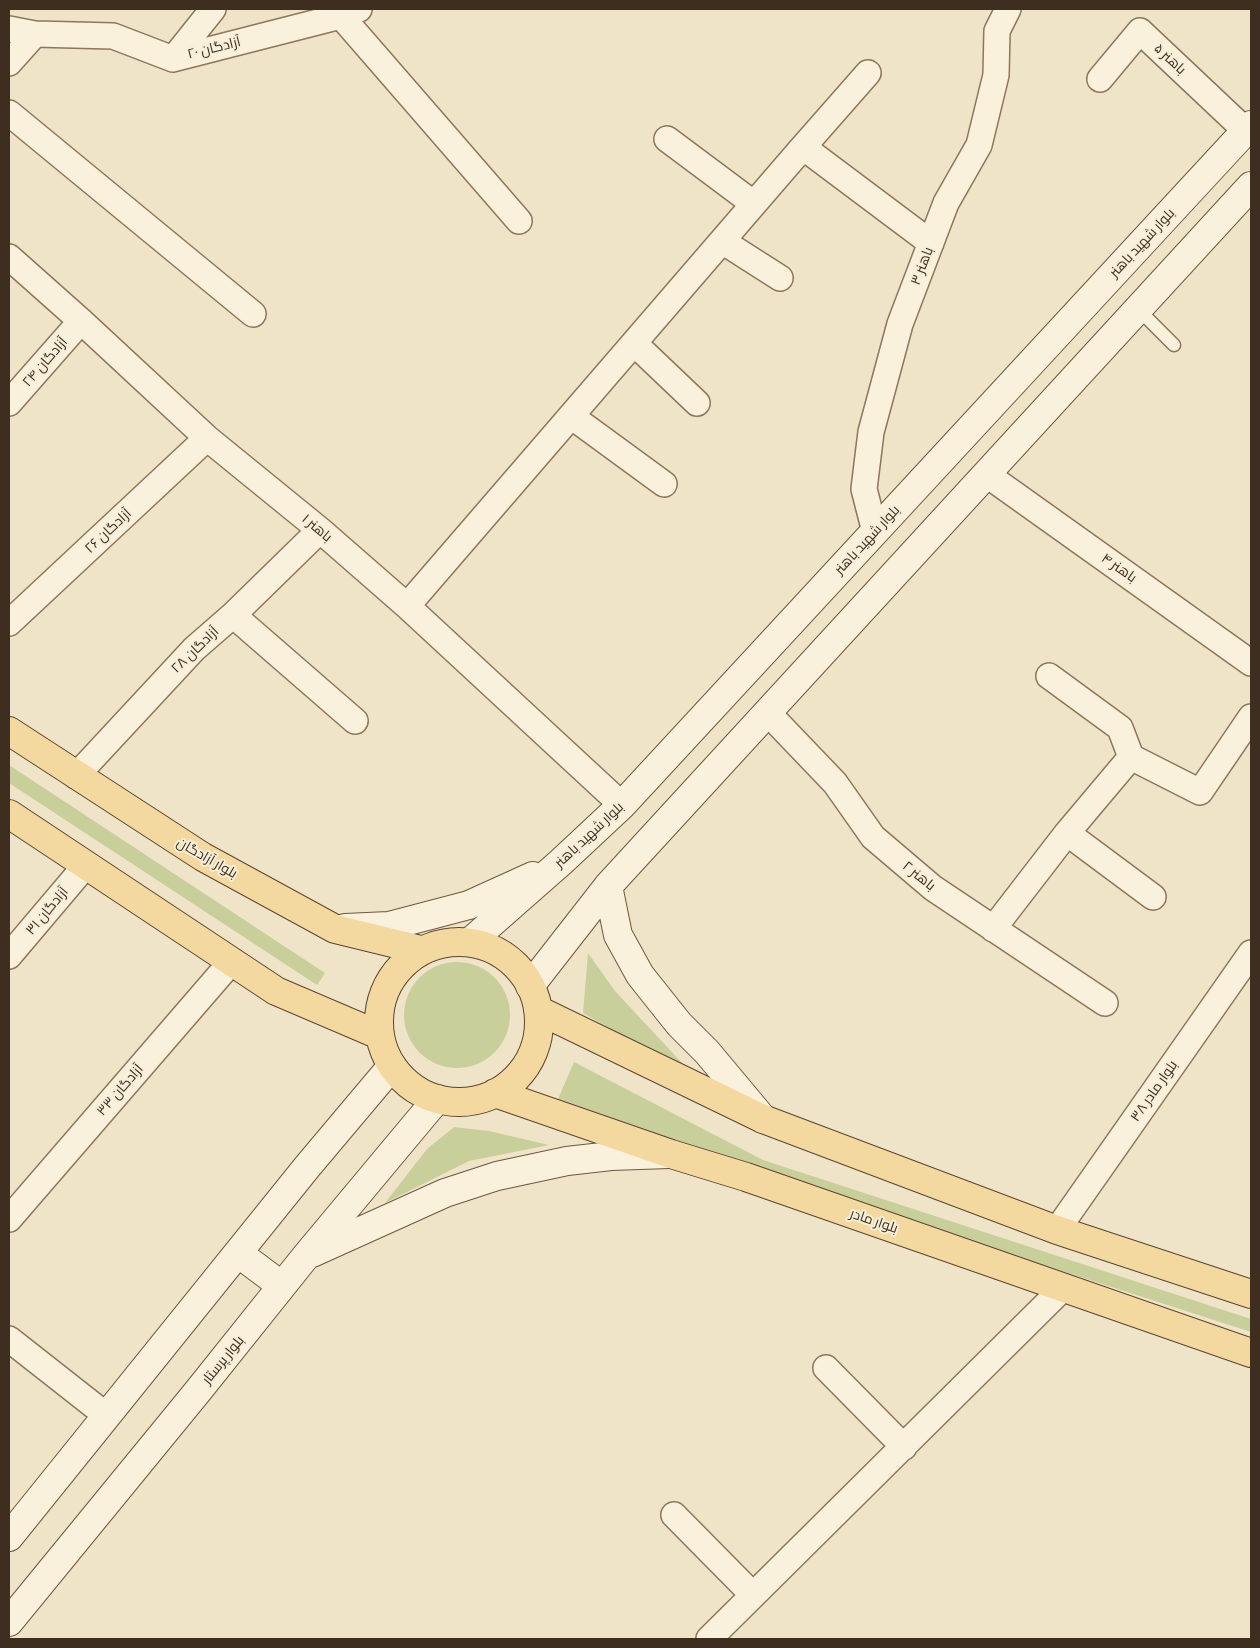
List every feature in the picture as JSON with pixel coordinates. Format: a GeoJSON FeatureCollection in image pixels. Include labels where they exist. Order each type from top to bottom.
{"type":"FeatureCollection","features":[{"type":"Feature","properties":{"kind":"main road","name":"بلوار شهید باهنر"},"geometry":{"type":"LineString","coordinates":[[470,942],[561,862],[622,805],[875,532],[1246,138]]}},
{"type":"Feature","properties":{"kind":"main road"},"geometry":{"type":"LineString","coordinates":[[534,998],[608,886],[1251,186]]}},
{"type":"Feature","properties":{"kind":"main road","name":"بلوار آزادگان"},"geometry":{"type":"LineString","coordinates":[[9,731],[203,857],[335,929],[421,950]]}},
{"type":"Feature","properties":{"kind":"main road"},"geometry":{"type":"LineString","coordinates":[[9,814],[276,991],[379,1035]]}},
{"type":"Feature","properties":{"kind":"main road"},"geometry":{"type":"LineString","coordinates":[[335,929],[389,926],[469,905],[506,890],[561,862]]}},
{"type":"Feature","properties":{"kind":"main road"},"geometry":{"type":"LineString","coordinates":[[608,886],[618,935],[640,975],[679,1024],[707,1052],[763,1120]]}},
{"type":"Feature","properties":{"kind":"main road"},"geometry":{"type":"LineString","coordinates":[[446,942],[470,942],[495,950],[515,965],[534,998],[538,1034],[530,1058],[516,1079],[496,1093],[476,1100],[457,1102],[437,1099],[420,1091],[404,1080],[392,1066],[384,1051],[379,1035],[379,1010],[387,986],[401,965],[421,950],[446,942]]}},
{"type":"Feature","properties":{"kind":"main road"},"geometry":{"type":"LineString","coordinates":[[534,998],[763,1120],[1057,1230],[1251,1294]]}},
{"type":"Feature","properties":{"kind":"main road"},"geometry":{"type":"LineString","coordinates":[[9,1537],[238,1252],[392,1066]]}},
{"type":"Feature","properties":{"kind":"main road","name":"بلوار مادر"},"geometry":{"type":"LineString","coordinates":[[496,1093],[671,1154],[746,1176],[1251,1353]]}},
{"type":"Feature","properties":{"kind":"main road","name":"بلوار پرستار"},"geometry":{"type":"LineString","coordinates":[[9,1622],[306,1256],[437,1099]]}},
{"type":"Feature","properties":{"kind":"main road"},"geometry":{"type":"LineString","coordinates":[[306,1256],[444,1193],[497,1176],[567,1161],[611,1156],[671,1154]]}},
{"type":"Feature","properties":{"kind":"main road"},"geometry":{"type":"LineString","coordinates":[[238,1252],[282,1286]]}},
{"type":"Feature","properties":{"kind":"street"},"geometry":{"type":"LineString","coordinates":[[173,59],[212,9]]}},
{"type":"Feature","properties":{"kind":"street","name":"باهنر ۳"},"geometry":{"type":"LineString","coordinates":[[875,532],[864,489],[870,432],[900,324],[946,203],[979,145],[996,75],[997,31],[1008,9]]}},
{"type":"Feature","properties":{"kind":"street"},"geometry":{"type":"LineString","coordinates":[[350,12],[519,221]]}},
{"type":"Feature","properties":{"kind":"street","name":"آزادگان ۲۰"},"geometry":{"type":"LineString","coordinates":[[9,29],[35,34],[113,36],[173,59],[350,12]]}},
{"type":"Feature","properties":{"kind":"street","name":"باهنر ۵"},"geometry":{"type":"LineString","coordinates":[[1100,79],[1140,31],[1246,138]]}},
{"type":"Feature","properties":{"kind":"street"},"geometry":{"type":"LineString","coordinates":[[9,63],[35,34]]}},
{"type":"Feature","properties":{"kind":"street"},"geometry":{"type":"LineString","coordinates":[[406,606],[868,74]]}},
{"type":"Feature","properties":{"kind":"street"},"geometry":{"type":"LineString","coordinates":[[9,112],[253,314]]}},
{"type":"Feature","properties":{"kind":"street"},"geometry":{"type":"LineString","coordinates":[[667,139],[754,204]]}},
{"type":"Feature","properties":{"kind":"street"},"geometry":{"type":"LineString","coordinates":[[803,147],[931,243]]}},
{"type":"Feature","properties":{"kind":"street"},"geometry":{"type":"LineString","coordinates":[[722,241],[780,278]]}},
{"type":"Feature","properties":{"kind":"street","name":"باهنر ۱"},"geometry":{"type":"LineString","coordinates":[[9,257],[207,438],[320,530],[406,606],[622,805]]}},
{"type":"Feature","properties":{"kind":"street","name":"آزادگان ۲۴"},"geometry":{"type":"LineString","coordinates":[[9,403],[81,321]]}},
{"type":"Feature","properties":{"kind":"street"},"geometry":{"type":"LineString","coordinates":[[634,344],[697,402]]}},
{"type":"Feature","properties":{"kind":"street"},"geometry":{"type":"LineString","coordinates":[[571,416],[664,484]]}},
{"type":"Feature","properties":{"kind":"street","name":"آزادگان ۲۶"},"geometry":{"type":"LineString","coordinates":[[9,623],[207,438]]}},
{"type":"Feature","properties":{"kind":"street","name":"باهنر ۴"},"geometry":{"type":"LineString","coordinates":[[986,474],[1251,663]]}},
{"type":"Feature","properties":{"kind":"street","name":"آزادگان ۲۸"},"geometry":{"type":"LineString","coordinates":[[76,776],[194,649],[233,615],[320,530]]}},
{"type":"Feature","properties":{"kind":"street"},"geometry":{"type":"LineString","coordinates":[[233,615],[355,721]]}},
{"type":"Feature","properties":{"kind":"street"},"geometry":{"type":"LineString","coordinates":[[1049,676],[1120,728],[1131,757],[1200,792],[1251,717]]}},
{"type":"Feature","properties":{"kind":"street","name":"باهنر ۲"},"geometry":{"type":"LineString","coordinates":[[767,712],[835,783],[873,837],[933,888],[1105,1003]]}},
{"type":"Feature","properties":{"kind":"street"},"geometry":{"type":"LineString","coordinates":[[993,929],[1067,833],[1131,757]]}},
{"type":"Feature","properties":{"kind":"street"},"geometry":{"type":"LineString","coordinates":[[1067,833],[1153,896]]}},
{"type":"Feature","properties":{"kind":"street","name":"آزادگان ۳۱"},"geometry":{"type":"LineString","coordinates":[[9,956],[86,865]]}},
{"type":"Feature","properties":{"kind":"street","name":"بلوار مادر ۳۸"},"geometry":{"type":"LineString","coordinates":[[1057,1230],[1251,953]]}},
{"type":"Feature","properties":{"kind":"street","name":"آزادگان ۳۳"},"geometry":{"type":"LineString","coordinates":[[9,1219],[232,961]]}},
{"type":"Feature","properties":{"kind":"street"},"geometry":{"type":"LineString","coordinates":[[709,1639],[1064,1287]]}},
{"type":"Feature","properties":{"kind":"street"},"geometry":{"type":"LineString","coordinates":[[9,1339],[107,1416]]}},
{"type":"Feature","properties":{"kind":"street"},"geometry":{"type":"LineString","coordinates":[[826,1368],[904,1447]]}},
{"type":"Feature","properties":{"kind":"street"},"geometry":{"type":"LineString","coordinates":[[674,1515],[753,1595]]}},
{"type":"Feature","properties":{"kind":"lane"},"geometry":{"type":"LineString","coordinates":[[1138,309],[1174,344]]}},
{"type":"Feature","properties":{"kind":"green space"},"geometry":{"type":"Polygon","coordinates":[[[9,765],[325,973],[317,985],[9,783],[9,765]]]}},
{"type":"Feature","properties":{"kind":"green space"},"geometry":{"type":"Polygon","coordinates":[[[588,953],[615,991],[696,1078],[583,1013],[588,953]]]}},
{"type":"Feature","properties":{"kind":"green space"},"geometry":{"type":"Polygon","coordinates":[[[457,962],[477,966],[494,978],[506,995],[510,1015],[506,1035],[494,1052],[477,1064],[457,1068],[437,1064],[420,1052],[408,1035],[404,1015],[408,995],[420,978],[437,966],[457,962]]]}},
{"type":"Feature","properties":{"kind":"green space"},"geometry":{"type":"Polygon","coordinates":[[[574,1062],[763,1160],[1251,1319],[1251,1332],[770,1177],[558,1099],[574,1062]]]}},
{"type":"Feature","properties":{"kind":"green space"},"geometry":{"type":"Polygon","coordinates":[[[454,1127],[489,1131],[549,1145],[469,1161],[385,1203],[427,1149],[454,1127]]]}}]}
